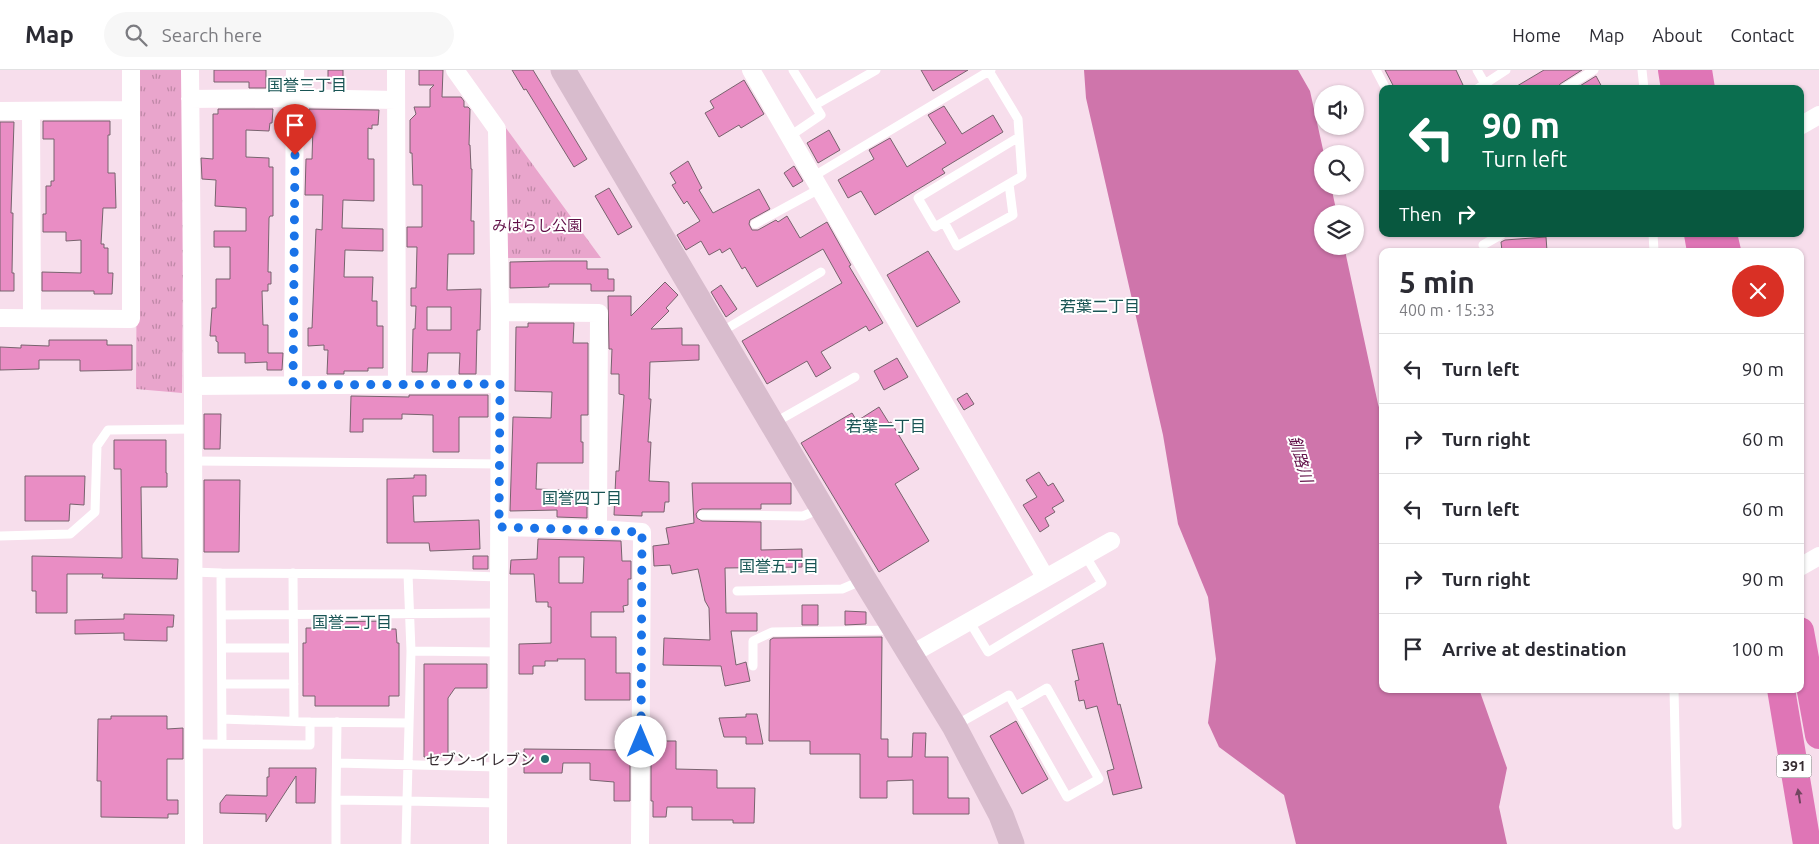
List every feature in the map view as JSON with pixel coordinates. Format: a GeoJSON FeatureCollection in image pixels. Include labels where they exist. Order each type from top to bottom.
{"type":"FeatureCollection","features":[{"type":"Feature","properties":{"kind":"highway"},"geometry":{"type":"LineString","coordinates":[[1672,70],[1674,85]]}},
{"type":"Feature","properties":{"kind":"highway"},"geometry":{"type":"LineString","coordinates":[[1698,70],[1700,85]]}},
{"type":"Feature","properties":{"kind":"highway","name":"391"},"geometry":{"type":"LineString","coordinates":[[1804,654],[1819,735]]}},
{"type":"Feature","properties":{"kind":"highway","name":"391"},"geometry":{"type":"LineString","coordinates":[[1782,693],[1806,844]]}},
{"type":"Feature","properties":{"kind":"street"},"geometry":{"type":"LineString","coordinates":[[0,318],[130,319],[131,70]]}},
{"type":"Feature","properties":{"kind":"street"},"geometry":{"type":"LineString","coordinates":[[190,70],[194,844]]}},
{"type":"Feature","properties":{"kind":"street"},"geometry":{"type":"LineString","coordinates":[[293,385],[295,70]]}},
{"type":"Feature","properties":{"kind":"street"},"geometry":{"type":"LineString","coordinates":[[396,70],[397,384]]}},
{"type":"Feature","properties":{"kind":"street"},"geometry":{"type":"LineString","coordinates":[[455,70],[497,129],[500,312],[498,844]]}},
{"type":"Feature","properties":{"kind":"street"},"geometry":{"type":"LineString","coordinates":[[751,70],[1044,577]]}},
{"type":"Feature","properties":{"kind":"street"},"geometry":{"type":"LineString","coordinates":[[565,71],[864,580],[954,726],[1001,815],[1012,844]]}},
{"type":"Feature","properties":{"kind":"street"},"geometry":{"type":"LineString","coordinates":[[190,99],[295,98],[396,100]]}},
{"type":"Feature","properties":{"kind":"street"},"geometry":{"type":"LineString","coordinates":[[0,111],[131,110]]}},
{"type":"Feature","properties":{"kind":"street"},"geometry":{"type":"LineString","coordinates":[[31,111],[32,318]]}},
{"type":"Feature","properties":{"kind":"street"},"geometry":{"type":"LineString","coordinates":[[1804,124],[1819,115]]}},
{"type":"Feature","properties":{"kind":"street"},"geometry":{"type":"LineString","coordinates":[[500,312],[599,313],[598,529]]}},
{"type":"Feature","properties":{"kind":"street"},"geometry":{"type":"LineString","coordinates":[[193,386],[500,384]]}},
{"type":"Feature","properties":{"kind":"street"},"geometry":{"type":"LineString","coordinates":[[499,527],[642,532],[640,844]]}},
{"type":"Feature","properties":{"kind":"street"},"geometry":{"type":"LineString","coordinates":[[910,655],[1111,540]]}},
{"type":"Feature","properties":{"kind":"street"},"geometry":{"type":"LineString","coordinates":[[1804,565],[1819,556]]}},
{"type":"Feature","properties":{"kind":"lane"},"geometry":{"type":"LineString","coordinates":[[790,136],[821,115],[793,70]]}},
{"type":"Feature","properties":{"kind":"lane"},"geometry":{"type":"LineString","coordinates":[[815,105],[876,70]]}},
{"type":"Feature","properties":{"kind":"lane"},"geometry":{"type":"LineString","coordinates":[[1376,70],[1384,85]]}},
{"type":"Feature","properties":{"kind":"lane"},"geometry":{"type":"LineString","coordinates":[[1477,70],[1481,85]]}},
{"type":"Feature","properties":{"kind":"lane"},"geometry":{"type":"LineString","coordinates":[[1483,85],[1506,70]]}},
{"type":"Feature","properties":{"kind":"lane"},"geometry":{"type":"LineString","coordinates":[[1570,85],[1594,70]]}},
{"type":"Feature","properties":{"kind":"lane"},"geometry":{"type":"LineString","coordinates":[[1642,70],[1644,85]]}},
{"type":"Feature","properties":{"kind":"lane"},"geometry":{"type":"LineString","coordinates":[[755,224],[990,71],[1018,119],[1022,176],[935,227],[918,198],[1019,137]]}},
{"type":"Feature","properties":{"kind":"lane"},"geometry":{"type":"LineString","coordinates":[[944,222],[957,246],[1013,216],[1009,184]]}},
{"type":"Feature","properties":{"kind":"lane"},"geometry":{"type":"LineString","coordinates":[[1483,244],[1496,237]]}},
{"type":"Feature","properties":{"kind":"lane"},"geometry":{"type":"LineString","coordinates":[[719,334],[822,272]]}},
{"type":"Feature","properties":{"kind":"lane"},"geometry":{"type":"LineString","coordinates":[[772,424],[855,377]]}},
{"type":"Feature","properties":{"kind":"lane"},"geometry":{"type":"LineString","coordinates":[[0,536],[70,534],[95,512],[97,446],[108,430],[193,429]]}},
{"type":"Feature","properties":{"kind":"lane"},"geometry":{"type":"LineString","coordinates":[[193,461],[500,464]]}},
{"type":"Feature","properties":{"kind":"lane"},"geometry":{"type":"LineString","coordinates":[[702,515],[803,516],[822,509]]}},
{"type":"Feature","properties":{"kind":"lane"},"geometry":{"type":"LineString","coordinates":[[969,621],[988,652],[1102,583],[1085,555]]}},
{"type":"Feature","properties":{"kind":"lane"},"geometry":{"type":"LineString","coordinates":[[193,572],[408,574],[499,578]]}},
{"type":"Feature","properties":{"kind":"lane"},"geometry":{"type":"LineString","coordinates":[[221,573],[222,744]]}},
{"type":"Feature","properties":{"kind":"lane"},"geometry":{"type":"LineString","coordinates":[[293,574],[294,721]]}},
{"type":"Feature","properties":{"kind":"lane"},"geometry":{"type":"LineString","coordinates":[[406,844],[411,651],[408,574]]}},
{"type":"Feature","properties":{"kind":"lane"},"geometry":{"type":"LineString","coordinates":[[738,591],[842,589],[864,580]]}},
{"type":"Feature","properties":{"kind":"lane"},"geometry":{"type":"LineString","coordinates":[[222,615],[499,613]]}},
{"type":"Feature","properties":{"kind":"lane"},"geometry":{"type":"LineString","coordinates":[[752,666],[753,640],[772,632],[895,630]]}},
{"type":"Feature","properties":{"kind":"lane"},"geometry":{"type":"LineString","coordinates":[[222,648],[294,648]]}},
{"type":"Feature","properties":{"kind":"lane"},"geometry":{"type":"LineString","coordinates":[[411,651],[499,652]]}},
{"type":"Feature","properties":{"kind":"lane"},"geometry":{"type":"LineString","coordinates":[[222,684],[294,684]]}},
{"type":"Feature","properties":{"kind":"lane"},"geometry":{"type":"LineString","coordinates":[[954,726],[1009,695],[1067,797],[1098,779],[1047,688],[1016,706]]}},
{"type":"Feature","properties":{"kind":"lane"},"geometry":{"type":"LineString","coordinates":[[1674,693],[1678,825]]}},
{"type":"Feature","properties":{"kind":"lane"},"geometry":{"type":"LineString","coordinates":[[222,719],[409,723]]}},
{"type":"Feature","properties":{"kind":"lane"},"geometry":{"type":"LineString","coordinates":[[193,744],[310,746],[310,722]]}},
{"type":"Feature","properties":{"kind":"lane"},"geometry":{"type":"LineString","coordinates":[[336,844],[337,722]]}},
{"type":"Feature","properties":{"kind":"lane"},"geometry":{"type":"LineString","coordinates":[[336,763],[498,766]]}},
{"type":"Feature","properties":{"kind":"lane"},"geometry":{"type":"LineString","coordinates":[[336,800],[499,803]]}},
{"type":"Feature","properties":{"kind":"green space"},"geometry":{"type":"Polygon","coordinates":[[[138,70],[184,70],[182,393],[136,389],[138,70]]]}},
{"type":"Feature","properties":{"kind":"green space","name":"みはらし公園"},"geometry":{"type":"Polygon","coordinates":[[[503,124],[601,258],[505,258],[503,124]]]}},
{"type":"Feature","properties":{"kind":"water","name":"釧路川"},"geometry":{"type":"Polygon","coordinates":[[[1084,70],[1298,70],[1310,91],[1314,109],[1314,135],[1320,135],[1322,145],[1314,145],[1314,195],[1333,195],[1335,205],[1314,205],[1314,255],[1346,255],[1379,407],[1379,693],[1480,693],[1507,768],[1499,807],[1507,844],[1296,844],[1284,795],[1219,747],[1208,723],[1216,659],[1208,597],[1178,524],[1163,435],[1086,98],[1084,70]]]}},
{"type":"Feature","properties":{"kind":"building"},"geometry":{"type":"Polygon","coordinates":[[[214,70],[266,70],[266,88],[249,88],[249,82],[214,82],[214,70]]]}},
{"type":"Feature","properties":{"kind":"building"},"geometry":{"type":"Polygon","coordinates":[[[328,70],[343,70],[343,84],[328,83],[328,70]]]}},
{"type":"Feature","properties":{"kind":"building"},"geometry":{"type":"Polygon","coordinates":[[[419,70],[443,70],[442,97],[461,97],[464,101],[464,107],[470,109],[471,221],[474,221],[474,254],[448,254],[447,290],[481,289],[480,330],[477,330],[476,374],[459,374],[460,353],[428,353],[427,372],[412,372],[413,329],[415,329],[416,306],[411,306],[411,288],[416,288],[417,247],[407,247],[407,227],[422,227],[422,185],[413,185],[412,153],[410,153],[410,120],[416,114],[414,107],[430,107],[430,89],[434,85],[419,85],[419,70]],[[427,307],[427,330],[451,330],[451,307],[427,307]]]}},
{"type":"Feature","properties":{"kind":"building"},"geometry":{"type":"Polygon","coordinates":[[[512,70],[533,70],[587,159],[574,167],[526,89],[524,90],[512,70]]]}},
{"type":"Feature","properties":{"kind":"building"},"geometry":{"type":"Polygon","coordinates":[[[921,70],[968,70],[933,91],[921,70]]]}},
{"type":"Feature","properties":{"kind":"building"},"geometry":{"type":"Polygon","coordinates":[[[1385,70],[1456,70],[1463,85],[1393,85],[1385,70]]]}},
{"type":"Feature","properties":{"kind":"building"},"geometry":{"type":"Polygon","coordinates":[[[1544,70],[1582,70],[1559,85],[1519,85],[1544,70]]]}},
{"type":"Feature","properties":{"kind":"building"},"geometry":{"type":"Polygon","coordinates":[[[1596,76],[1601,85],[1581,85],[1596,76]]]}},
{"type":"Feature","properties":{"kind":"building"},"geometry":{"type":"Polygon","coordinates":[[[744,80],[764,114],[741,128],[739,125],[719,137],[705,113],[714,108],[710,101],[744,80]]]}},
{"type":"Feature","properties":{"kind":"building"},"geometry":{"type":"Polygon","coordinates":[[[944,106],[962,134],[993,115],[1003,132],[942,169],[945,173],[875,215],[861,191],[848,198],[838,180],[874,159],[869,150],[890,138],[907,167],[946,143],[928,115],[944,106]]]}},
{"type":"Feature","properties":{"kind":"building"},"geometry":{"type":"Polygon","coordinates":[[[218,109],[273,109],[272,123],[270,123],[269,131],[246,130],[246,157],[269,158],[269,167],[273,167],[273,216],[269,218],[268,272],[271,272],[271,284],[268,284],[268,291],[262,291],[263,325],[268,325],[268,353],[283,353],[282,370],[267,370],[267,362],[245,363],[245,353],[218,353],[216,336],[210,336],[212,308],[216,308],[216,279],[230,279],[230,247],[214,247],[214,231],[246,231],[246,208],[215,206],[216,180],[202,179],[201,158],[213,159],[213,114],[218,114],[218,109]]]}},
{"type":"Feature","properties":{"kind":"building"},"geometry":{"type":"Polygon","coordinates":[[[309,109],[379,110],[378,125],[372,125],[372,129],[368,128],[368,159],[374,159],[374,201],[343,200],[342,228],[383,229],[383,251],[345,250],[344,277],[373,277],[372,301],[377,301],[377,326],[383,326],[383,368],[368,368],[368,371],[344,371],[344,374],[327,374],[328,350],[324,350],[324,345],[308,346],[308,328],[312,328],[316,229],[322,230],[323,195],[305,195],[306,159],[312,159],[313,126],[309,126],[309,109]]]}},
{"type":"Feature","properties":{"kind":"building"},"geometry":{"type":"Polygon","coordinates":[[[43,121],[110,121],[108,173],[115,173],[116,208],[103,208],[101,244],[104,244],[104,248],[108,248],[108,273],[113,273],[112,294],[94,294],[94,291],[42,291],[42,272],[81,273],[81,240],[66,241],[66,232],[43,232],[43,214],[46,214],[46,186],[51,186],[51,181],[54,181],[54,139],[43,139],[43,121]]]}},
{"type":"Feature","properties":{"kind":"building"},"geometry":{"type":"Polygon","coordinates":[[[0,122],[14,122],[11,213],[13,213],[12,273],[14,273],[14,291],[0,291],[0,122]]]}},
{"type":"Feature","properties":{"kind":"building"},"geometry":{"type":"Polygon","coordinates":[[[829,130],[840,150],[818,163],[807,143],[829,130]]]}},
{"type":"Feature","properties":{"kind":"building"},"geometry":{"type":"Polygon","coordinates":[[[688,161],[702,188],[699,190],[713,213],[759,189],[770,209],[750,220],[749,224],[752,230],[758,230],[776,220],[778,222],[787,216],[800,238],[827,222],[851,265],[849,266],[883,323],[869,331],[866,326],[821,352],[831,368],[816,377],[807,361],[767,384],[742,341],[842,283],[823,249],[757,287],[745,267],[742,269],[730,248],[722,253],[720,249],[709,255],[701,241],[686,250],[677,235],[700,221],[687,201],[684,204],[672,185],[676,183],[670,173],[688,161]]]}},
{"type":"Feature","properties":{"kind":"building"},"geometry":{"type":"Polygon","coordinates":[[[794,166],[803,181],[793,187],[784,173],[794,166]]]}},
{"type":"Feature","properties":{"kind":"building"},"geometry":{"type":"Polygon","coordinates":[[[609,188],[632,227],[618,235],[595,196],[609,188]]]}},
{"type":"Feature","properties":{"kind":"building"},"geometry":{"type":"Polygon","coordinates":[[[1546,237],[1547,248],[1502,248],[1501,242],[1505,240],[1546,237]]]}},
{"type":"Feature","properties":{"kind":"building"},"geometry":{"type":"Polygon","coordinates":[[[928,251],[960,302],[917,327],[887,275],[928,251]]]}},
{"type":"Feature","properties":{"kind":"building"},"geometry":{"type":"Polygon","coordinates":[[[587,261],[587,269],[608,269],[608,279],[614,279],[614,291],[591,291],[591,284],[549,284],[549,287],[510,288],[510,262],[587,261]]]}},
{"type":"Feature","properties":{"kind":"building"},"geometry":{"type":"Polygon","coordinates":[[[665,282],[678,295],[666,308],[669,311],[651,329],[682,328],[682,345],[699,345],[699,360],[650,362],[649,399],[651,399],[648,442],[651,442],[649,481],[669,482],[669,502],[665,502],[664,512],[642,512],[642,516],[614,515],[616,471],[619,471],[624,395],[619,394],[619,374],[611,374],[612,349],[609,349],[608,296],[631,296],[631,316],[665,282]]]}},
{"type":"Feature","properties":{"kind":"building"},"geometry":{"type":"Polygon","coordinates":[[[721,285],[737,309],[726,317],[711,292],[721,285]]]}},
{"type":"Feature","properties":{"kind":"building"},"geometry":{"type":"Polygon","coordinates":[[[528,323],[574,323],[573,343],[588,343],[588,415],[581,415],[583,463],[537,463],[536,489],[587,491],[587,518],[557,517],[557,510],[510,511],[513,417],[551,418],[552,392],[515,391],[516,327],[528,327],[528,323]]]}},
{"type":"Feature","properties":{"kind":"building"},"geometry":{"type":"Polygon","coordinates":[[[49,340],[107,340],[107,345],[132,345],[132,370],[80,371],[80,360],[39,360],[39,369],[0,370],[0,347],[21,348],[21,345],[49,346],[49,340]]]}},
{"type":"Feature","properties":{"kind":"building"},"geometry":{"type":"Polygon","coordinates":[[[897,358],[908,377],[884,390],[874,371],[897,358]]]}},
{"type":"Feature","properties":{"kind":"building"},"geometry":{"type":"Polygon","coordinates":[[[967,393],[974,404],[964,410],[957,399],[967,393]]]}},
{"type":"Feature","properties":{"kind":"building"},"geometry":{"type":"Polygon","coordinates":[[[409,395],[488,395],[488,417],[459,417],[459,452],[433,452],[433,415],[402,414],[402,419],[363,419],[363,432],[350,432],[351,396],[409,397],[409,395]]]}},
{"type":"Feature","properties":{"kind":"building"},"geometry":{"type":"Polygon","coordinates":[[[879,407],[889,423],[891,422],[919,469],[895,484],[929,541],[879,572],[801,443],[852,413],[857,421],[879,407]]]}},
{"type":"Feature","properties":{"kind":"building"},"geometry":{"type":"Polygon","coordinates":[[[204,414],[221,414],[220,449],[204,449],[204,414]]]}},
{"type":"Feature","properties":{"kind":"building"},"geometry":{"type":"Polygon","coordinates":[[[114,440],[166,440],[167,487],[141,487],[142,558],[178,559],[177,579],[102,578],[103,574],[67,574],[67,613],[36,613],[36,591],[32,591],[32,556],[122,558],[121,469],[114,469],[114,440]]]}},
{"type":"Feature","properties":{"kind":"building"},"geometry":{"type":"Polygon","coordinates":[[[1039,472],[1048,486],[1053,483],[1064,501],[1052,508],[1055,512],[1045,518],[1049,526],[1040,532],[1023,505],[1037,497],[1026,480],[1039,472]]]}},
{"type":"Feature","properties":{"kind":"building"},"geometry":{"type":"Polygon","coordinates":[[[414,475],[426,475],[426,496],[413,496],[414,522],[479,520],[480,549],[430,551],[429,543],[387,543],[387,479],[414,478],[414,475]]]}},
{"type":"Feature","properties":{"kind":"building"},"geometry":{"type":"Polygon","coordinates":[[[25,476],[85,476],[84,505],[70,504],[69,521],[25,521],[25,476]]]}},
{"type":"Feature","properties":{"kind":"building"},"geometry":{"type":"Polygon","coordinates":[[[204,480],[240,480],[239,552],[204,552],[204,480]]]}},
{"type":"Feature","properties":{"kind":"building"},"geometry":{"type":"Polygon","coordinates":[[[692,483],[791,483],[791,504],[761,504],[761,509],[702,509],[696,514],[697,518],[702,521],[761,522],[761,550],[802,549],[802,567],[725,568],[726,613],[757,613],[757,631],[731,631],[736,665],[746,662],[750,681],[725,686],[721,666],[663,665],[664,638],[710,640],[709,608],[705,601],[698,569],[672,574],[670,565],[654,566],[653,546],[669,544],[666,528],[694,523],[692,483]]]}},
{"type":"Feature","properties":{"kind":"building"},"geometry":{"type":"Polygon","coordinates":[[[538,539],[621,541],[622,561],[631,561],[631,579],[628,579],[628,605],[623,606],[624,612],[591,612],[591,637],[616,637],[616,673],[630,673],[630,700],[585,700],[585,659],[545,661],[545,666],[533,666],[533,674],[519,674],[519,644],[551,643],[551,607],[548,607],[548,602],[536,602],[534,574],[510,574],[511,560],[537,559],[538,539]],[[559,557],[559,583],[583,583],[584,557],[559,557]]]}},
{"type":"Feature","properties":{"kind":"building"},"geometry":{"type":"Polygon","coordinates":[[[473,556],[488,556],[488,569],[473,569],[473,556]]]}},
{"type":"Feature","properties":{"kind":"building"},"geometry":{"type":"Polygon","coordinates":[[[802,605],[818,605],[818,625],[802,625],[802,605]]]}},
{"type":"Feature","properties":{"kind":"building"},"geometry":{"type":"Polygon","coordinates":[[[845,611],[866,612],[866,624],[845,625],[845,611]]]}},
{"type":"Feature","properties":{"kind":"building"},"geometry":{"type":"Polygon","coordinates":[[[124,614],[174,615],[173,627],[167,627],[167,641],[124,640],[124,633],[75,634],[75,620],[124,619],[124,614]]]}},
{"type":"Feature","properties":{"kind":"building"},"geometry":{"type":"Polygon","coordinates":[[[387,621],[387,629],[396,629],[397,643],[399,643],[399,696],[389,696],[389,706],[315,706],[315,696],[303,696],[303,643],[306,643],[306,628],[315,628],[315,622],[387,621]]]}},
{"type":"Feature","properties":{"kind":"building"},"geometry":{"type":"Polygon","coordinates":[[[882,637],[881,739],[888,739],[888,757],[912,757],[913,733],[926,733],[925,757],[948,757],[948,798],[969,798],[969,814],[913,814],[913,780],[887,781],[887,798],[860,798],[860,754],[810,754],[810,741],[769,741],[770,640],[773,638],[882,637]]]}},
{"type":"Feature","properties":{"kind":"building"},"geometry":{"type":"Polygon","coordinates":[[[1103,643],[1118,705],[1120,704],[1142,788],[1113,795],[1107,771],[1114,769],[1097,706],[1086,709],[1084,700],[1079,701],[1075,681],[1079,680],[1072,650],[1103,643]]]}},
{"type":"Feature","properties":{"kind":"building"},"geometry":{"type":"Polygon","coordinates":[[[424,664],[487,664],[487,688],[455,688],[448,698],[448,757],[424,757],[424,664]]]}},
{"type":"Feature","properties":{"kind":"building"},"geometry":{"type":"Polygon","coordinates":[[[746,714],[757,714],[763,744],[746,744],[746,737],[724,737],[719,718],[746,717],[746,714]]]}},
{"type":"Feature","properties":{"kind":"building"},"geometry":{"type":"Polygon","coordinates":[[[111,716],[167,716],[167,729],[183,728],[183,759],[167,759],[167,800],[178,800],[178,814],[168,814],[168,818],[101,817],[101,781],[97,781],[98,719],[111,719],[111,716]]]}},
{"type":"Feature","properties":{"kind":"building"},"geometry":{"type":"Polygon","coordinates":[[[1016,721],[1048,779],[1022,794],[990,736],[1016,721]]]}},
{"type":"Feature","properties":{"kind":"building"},"geometry":{"type":"Polygon","coordinates":[[[654,741],[676,741],[676,769],[717,770],[717,788],[755,788],[754,823],[733,823],[733,820],[692,820],[692,807],[667,807],[666,817],[653,817],[651,761],[654,761],[654,741]]]}},
{"type":"Feature","properties":{"kind":"building"},"geometry":{"type":"Polygon","coordinates":[[[524,749],[625,750],[625,760],[630,760],[630,801],[614,801],[614,782],[590,780],[590,763],[563,763],[562,773],[524,773],[524,749]]]}},
{"type":"Feature","properties":{"kind":"building"},"geometry":{"type":"Polygon","coordinates":[[[269,768],[316,768],[315,803],[296,803],[296,776],[266,822],[266,814],[220,813],[220,803],[226,795],[267,796],[269,768]]]}},
{"type":"Feature","properties":{"kind":"place","name":"セブン-イレブン"},"geometry":{"type":"Point","coordinates":[545,759]}},
{"type":"Feature","properties":{"kind":"district","name":"国誉三丁目"},"geometry":{"type":"Point","coordinates":[307,85]}},
{"type":"Feature","properties":{"kind":"district","name":"若葉二丁目"},"geometry":{"type":"Point","coordinates":[1100,306]}},
{"type":"Feature","properties":{"kind":"district","name":"若葉一丁目"},"geometry":{"type":"Point","coordinates":[886,426]}},
{"type":"Feature","properties":{"kind":"district","name":"国誉四丁目"},"geometry":{"type":"Point","coordinates":[582,498]}},
{"type":"Feature","properties":{"kind":"district","name":"国誉五丁目"},"geometry":{"type":"Point","coordinates":[779,566]}},
{"type":"Feature","properties":{"kind":"district","name":"国誉二丁目"},"geometry":{"type":"Point","coordinates":[352,622]}},
{"type":"Feature","properties":{"kind":"route"},"geometry":{"type":"LineString","coordinates":[[295,155],[293,385],[500,384],[499,527],[642,532],[641,742]]}}]}
